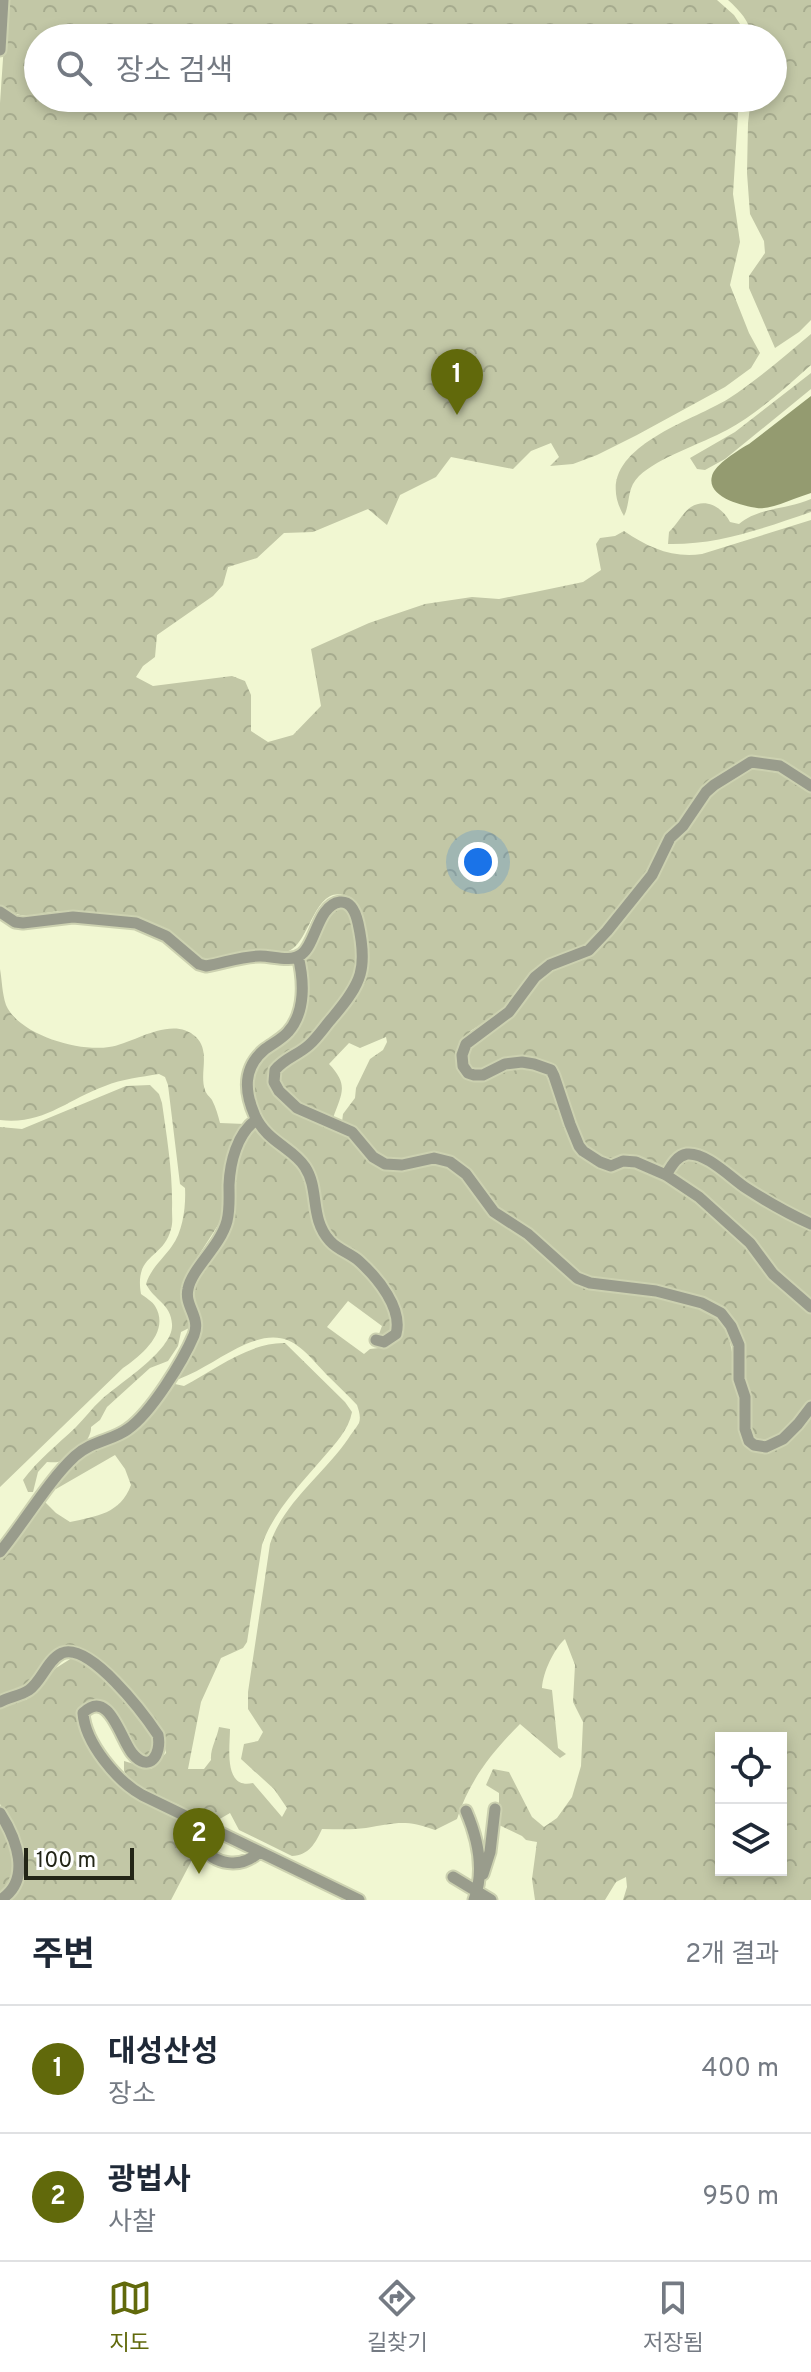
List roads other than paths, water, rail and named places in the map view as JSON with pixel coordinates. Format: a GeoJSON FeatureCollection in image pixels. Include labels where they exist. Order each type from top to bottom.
{"type":"FeatureCollection","features":[{"type":"Feature","properties":{"kind":"street"},"geometry":{"type":"LineString","coordinates":[[0,50],[3,0]]}},
{"type":"Feature","properties":{"kind":"street"},"geometry":{"type":"LineString","coordinates":[[811,786],[780,766],[751,762],[714,785],[670,838],[652,875],[589,950],[550,965],[535,977],[509,1012],[466,1044],[462,1055],[463,1066],[474,1075],[483,1075],[505,1064],[522,1062],[551,1070],[583,1151],[611,1166],[630,1160],[666,1175],[699,1197],[734,1227],[773,1274],[811,1307]]}},
{"type":"Feature","properties":{"kind":"street"},"geometry":{"type":"LineString","coordinates":[[0,912],[15,922],[23,923],[73,917],[136,923],[166,936],[199,964],[206,966],[259,956],[284,959],[298,956],[303,953],[313,931],[331,907],[338,902],[346,902],[354,909],[358,922],[362,964],[360,977],[355,990],[312,1042],[280,1064],[273,1076],[279,1091],[297,1108],[352,1132],[373,1157],[385,1164],[402,1165],[434,1158],[450,1162],[466,1174],[494,1212],[528,1234],[577,1278],[590,1283],[656,1291],[702,1303],[721,1313],[739,1345],[738,1371],[745,1397],[745,1429],[754,1445],[766,1447],[783,1439],[811,1407]]}},
{"type":"Feature","properties":{"kind":"street"},"geometry":{"type":"LineString","coordinates":[[298,956],[304,980],[297,1019],[289,1031],[252,1061],[247,1089],[250,1104],[256,1120],[270,1137],[306,1167],[321,1230],[332,1244],[359,1261],[393,1306],[398,1320],[396,1334],[384,1342],[376,1340]]}},
{"type":"Feature","properties":{"kind":"street"},"geometry":{"type":"LineString","coordinates":[[0,1552],[66,1465],[93,1444],[129,1429],[161,1392],[178,1365],[195,1333],[197,1321],[187,1296],[188,1288],[220,1239],[230,1204],[229,1181],[236,1149],[248,1126],[256,1120]]}},
{"type":"Feature","properties":{"kind":"street"},"geometry":{"type":"LineString","coordinates":[[666,1175],[682,1155],[703,1158],[765,1200],[811,1224]]}},
{"type":"Feature","properties":{"kind":"street"},"geometry":{"type":"LineString","coordinates":[[0,1702],[31,1689],[58,1656],[65,1652],[73,1651],[84,1656],[101,1667],[158,1735],[158,1755],[151,1761],[143,1762],[134,1756],[112,1716],[104,1708],[97,1705],[83,1713],[84,1722],[102,1758],[131,1789],[359,1900]]}},
{"type":"Feature","properties":{"kind":"street"},"geometry":{"type":"LineString","coordinates":[[475,1896],[490,1852],[495,1809]]}},
{"type":"Feature","properties":{"kind":"street"},"geometry":{"type":"LineString","coordinates":[[466,1811],[475,1832],[480,1878]]}},
{"type":"Feature","properties":{"kind":"street"},"geometry":{"type":"LineString","coordinates":[[0,1813],[15,1842],[19,1872],[13,1890],[0,1900]]}},
{"type":"Feature","properties":{"kind":"street"},"geometry":{"type":"LineString","coordinates":[[205,1825],[201,1844],[217,1860],[238,1864],[259,1852]]}},
{"type":"Feature","properties":{"kind":"street"},"geometry":{"type":"LineString","coordinates":[[453,1877],[475,1896],[491,1900]]}},
{"type":"Feature","properties":{"kind":"place","name":"대성산성"},"geometry":{"type":"Point","coordinates":[457,415]}},
{"type":"Feature","properties":{"kind":"place","name":"광법사"},"geometry":{"type":"Point","coordinates":[199,1874]}}]}
